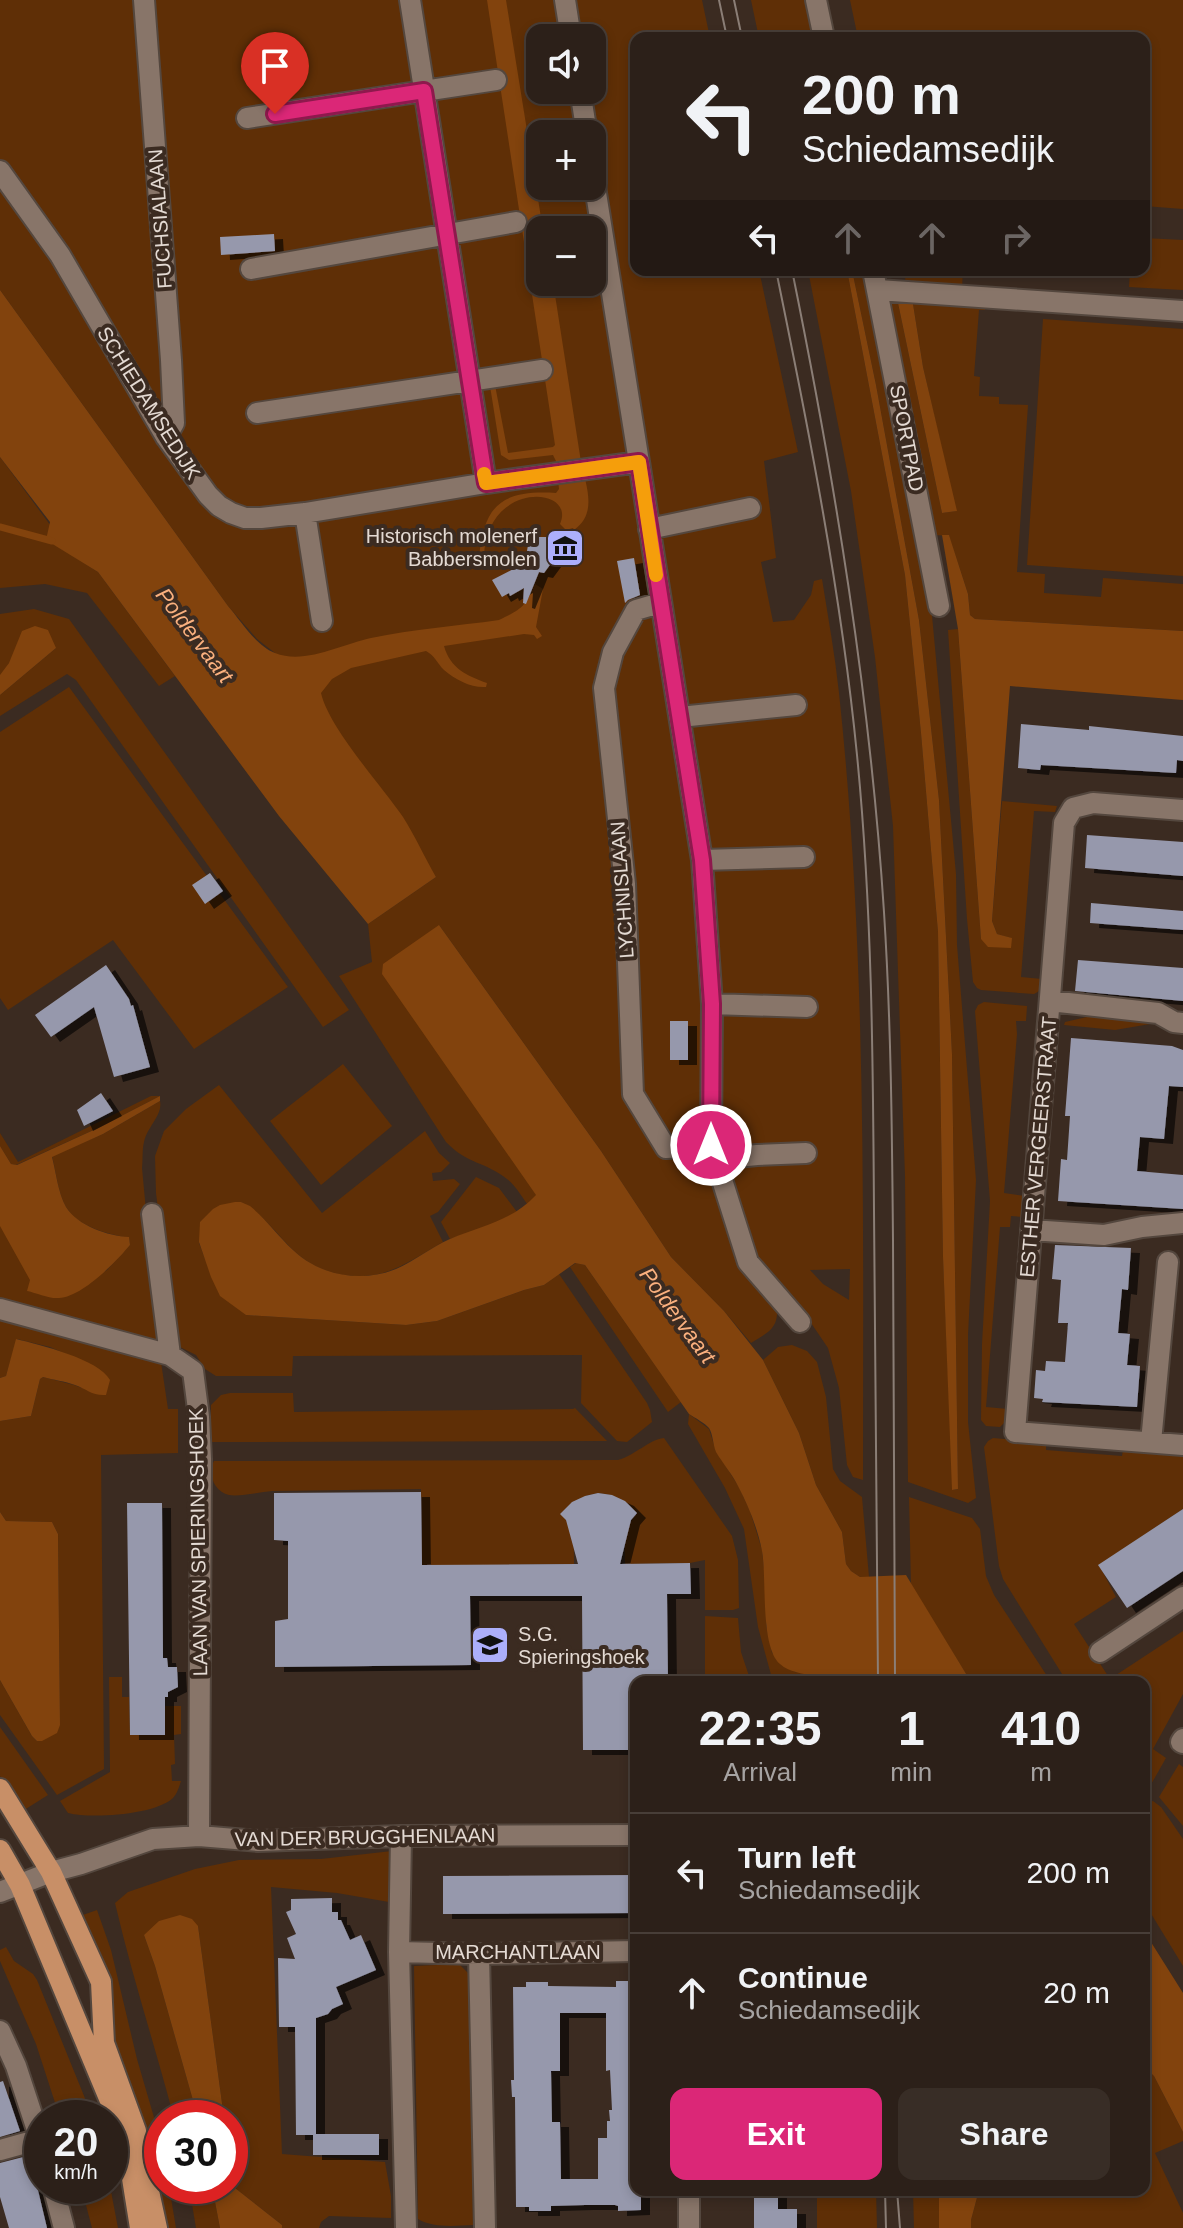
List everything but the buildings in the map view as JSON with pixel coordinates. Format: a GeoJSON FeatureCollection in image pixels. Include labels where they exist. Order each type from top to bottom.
{"type":"FeatureCollection","features":[{"type":"Feature","properties":{"kind":"main road"},"geometry":{"type":"LineString","coordinates":[[0,1789],[51,1872],[101,1982],[104,2043],[136,2131],[157,2228]]}},
{"type":"Feature","properties":{"kind":"main road"},"geometry":{"type":"LineString","coordinates":[[0,1850],[20,1885],[110,2101],[131,2172],[140,2228]]}},
{"type":"Feature","properties":{"kind":"street","name":"FUCHSIALAAN"},"geometry":{"type":"LineString","coordinates":[[144,0],[171,360],[174,423],[166,437]]}},
{"type":"Feature","properties":{"kind":"street"},"geometry":{"type":"LineString","coordinates":[[410,0],[486,483]]}},
{"type":"Feature","properties":{"kind":"street"},"geometry":{"type":"LineString","coordinates":[[565,0],[569,24]]}},
{"type":"Feature","properties":{"kind":"street"},"geometry":{"type":"LineString","coordinates":[[816,0],[823,32]]}},
{"type":"Feature","properties":{"kind":"street"},"geometry":{"type":"LineString","coordinates":[[247,118],[496,80]]}},
{"type":"Feature","properties":{"kind":"street","name":"SCHIEDAMSEDIJK"},"geometry":{"type":"LineString","coordinates":[[0,171],[60,255],[166,437],[208,495],[231,513],[245,518],[305,513],[639,462]]}},
{"type":"Feature","properties":{"kind":"street"},"geometry":{"type":"LineString","coordinates":[[597,200],[702,860],[712,1004],[714,1152],[748,1262],[800,1322]]}},
{"type":"Feature","properties":{"kind":"street"},"geometry":{"type":"LineString","coordinates":[[251,269],[516,222]]}},
{"type":"Feature","properties":{"kind":"street"},"geometry":{"type":"LineString","coordinates":[[876,280],[1033,301],[1183,311]]}},
{"type":"Feature","properties":{"kind":"street","name":"SPORTPAD"},"geometry":{"type":"LineString","coordinates":[[876,280],[939,606]]}},
{"type":"Feature","properties":{"kind":"street"},"geometry":{"type":"LineString","coordinates":[[257,413],[542,370]]}},
{"type":"Feature","properties":{"kind":"street"},"geometry":{"type":"LineString","coordinates":[[649,529],[750,508]]}},
{"type":"Feature","properties":{"kind":"street"},"geometry":{"type":"LineString","coordinates":[[305,513],[322,621]]}},
{"type":"Feature","properties":{"kind":"street","name":"LYCHNISLAAN"},"geometry":{"type":"LineString","coordinates":[[660,603],[636,610],[613,652],[604,688],[625,884],[633,1094],[666,1148],[714,1152]]}},
{"type":"Feature","properties":{"kind":"street"},"geometry":{"type":"LineString","coordinates":[[680,717],[796,705]]}},
{"type":"Feature","properties":{"kind":"street","name":"ESTHER VERGEERSTRAAT"},"geometry":{"type":"LineString","coordinates":[[1183,810],[1093,803],[1073,808],[1064,823],[1015,1432],[1183,1445]]}},
{"type":"Feature","properties":{"kind":"street"},"geometry":{"type":"LineString","coordinates":[[702,860],[804,857]]}},
{"type":"Feature","properties":{"kind":"street"},"geometry":{"type":"LineString","coordinates":[[1050,1001],[1158,1013],[1174,1022],[1183,1023]]}},
{"type":"Feature","properties":{"kind":"street"},"geometry":{"type":"LineString","coordinates":[[712,1004],[807,1007]]}},
{"type":"Feature","properties":{"kind":"street"},"geometry":{"type":"LineString","coordinates":[[714,1152],[757,1155],[806,1153]]}},
{"type":"Feature","properties":{"kind":"street"},"geometry":{"type":"LineString","coordinates":[[0,1309],[170,1355],[152,1214]]}},
{"type":"Feature","properties":{"kind":"street"},"geometry":{"type":"LineString","coordinates":[[1031,1230],[1104,1235],[1183,1223]]}},
{"type":"Feature","properties":{"kind":"street"},"geometry":{"type":"LineString","coordinates":[[1151,1442],[1168,1262]]}},
{"type":"Feature","properties":{"kind":"street","name":"LAAN VAN SPIERINGSHOEK"},"geometry":{"type":"LineString","coordinates":[[170,1355],[193,1371],[199,1417],[199,1836]]}},
{"type":"Feature","properties":{"kind":"street"},"geometry":{"type":"LineString","coordinates":[[1100,1652],[1183,1597]]}},
{"type":"Feature","properties":{"kind":"street","name":"VAN DER BRUGGHENLAAN"},"geometry":{"type":"LineString","coordinates":[[0,1892],[153,1839],[199,1836],[258,1841],[401,1836],[630,1835]]}},
{"type":"Feature","properties":{"kind":"street"},"geometry":{"type":"LineString","coordinates":[[401,1836],[399,1952],[406,2228]]}},
{"type":"Feature","properties":{"kind":"street","name":"MARCHANTLAAN"},"geometry":{"type":"LineString","coordinates":[[399,1952],[630,1951]]}},
{"type":"Feature","properties":{"kind":"street"},"geometry":{"type":"LineString","coordinates":[[479,1954],[485,2228]]}},
{"type":"Feature","properties":{"kind":"street"},"geometry":{"type":"LineString","coordinates":[[0,2031],[27,2100]]}},
{"type":"Feature","properties":{"kind":"street"},"geometry":{"type":"LineString","coordinates":[[0,2150],[24,2145]]}},
{"type":"Feature","properties":{"kind":"street"},"geometry":{"type":"LineString","coordinates":[[689,2196],[689,2228]]}},
{"type":"Feature","properties":{"kind":"street"},"geometry":{"type":"LineString","coordinates":[[58,2204],[64,2228]]}},
{"type":"Feature","properties":{"kind":"shaded area"},"geometry":{"type":"Polygon","coordinates":[[[0,0],[702,0],[709,32],[630,32],[630,276],[760,276],[798,452],[764,461],[776,558],[761,562],[773,622],[794,620],[811,595],[814,581],[822,579],[839,693],[855,889],[862,1086],[863,1480],[853,1477],[847,1465],[839,1388],[828,1348],[807,1317],[777,1303],[775,1324],[751,1343],[671,1257],[601,1151],[439,925],[537,1195],[528,1205],[507,1179],[461,1155],[446,1142],[339,976],[372,962],[368,924],[436,877],[275,653],[257,639],[228,606],[0,290],[0,0]],[[850,1269],[810,1270],[823,1284],[849,1300],[850,1269]]]}},
{"type":"Feature","properties":{"kind":"shaded area"},"geometry":{"type":"Polygon","coordinates":[[[751,0],[810,0],[817,32],[758,32],[751,0]]]}},
{"type":"Feature","properties":{"kind":"shaded area"},"geometry":{"type":"Polygon","coordinates":[[[850,0],[1183,0],[1183,209],[1150,206],[1150,32],[857,32],[850,0]]]}},
{"type":"Feature","properties":{"kind":"shaded area"},"geometry":{"type":"Polygon","coordinates":[[[1150,238],[1183,240],[1183,290],[1129,287],[1130,276],[1150,276],[1150,238]]]}},
{"type":"Feature","properties":{"kind":"shaded area"},"geometry":{"type":"Polygon","coordinates":[[[809,276],[848,276],[905,575],[938,932],[943,1257],[953,1490],[958,1489],[952,1054],[939,800],[919,620],[853,276],[866,276],[930,594],[956,874],[957,945],[976,1180],[968,1335],[968,1422],[976,1498],[968,1503],[908,1482],[905,1176],[893,826],[875,657],[851,491],[809,276]]]}},
{"type":"Feature","properties":{"kind":"shaded area"},"geometry":{"type":"Polygon","coordinates":[[[905,276],[963,276],[962,288],[906,284],[905,276]]]}},
{"type":"Feature","properties":{"kind":"shaded area"},"geometry":{"type":"Polygon","coordinates":[[[885,298],[986,303],[985,310],[979,310],[974,376],[980,377],[979,396],[999,397],[999,404],[1028,405],[1017,572],[1045,574],[1044,593],[1101,597],[1103,578],[1183,584],[1183,631],[975,619],[970,615],[968,594],[949,536],[935,535],[885,298]],[[898,303],[942,513],[956,511],[923,367],[913,304],[898,303]]]}},
{"type":"Feature","properties":{"kind":"shaded area"},"geometry":{"type":"Polygon","coordinates":[[[1043,319],[1183,329],[1183,576],[1027,565],[1043,319]]]}},
{"type":"Feature","properties":{"kind":"shaded area"},"geometry":{"type":"Polygon","coordinates":[[[0,457],[73,556],[98,572],[175,676],[159,686],[87,593],[45,584],[0,588],[0,457]]]}},
{"type":"Feature","properties":{"kind":"shaded area"},"geometry":{"type":"Polygon","coordinates":[[[34,609],[69,619],[349,1010],[323,1027],[76,680],[67,674],[0,716],[0,695],[56,648],[9,663],[0,681],[0,614],[34,609]]]}},
{"type":"Feature","properties":{"kind":"shaded area"},"geometry":{"type":"Polygon","coordinates":[[[958,629],[981,939],[1011,938],[997,934],[992,921],[1002,801],[1057,806],[1055,812],[1034,811],[1021,977],[1042,979],[1041,988],[1034,994],[981,990],[973,982],[948,630],[958,629]]]}},
{"type":"Feature","properties":{"kind":"shaded area"},"geometry":{"type":"Polygon","coordinates":[[[69,687],[288,987],[194,1049],[113,940],[8,1010],[0,998],[0,732],[69,687]]]}},
{"type":"Feature","properties":{"kind":"shaded area"},"geometry":{"type":"Polygon","coordinates":[[[984,1002],[1027,1006],[1026,1021],[1016,1021],[1004,1193],[1025,1196],[1024,1217],[1011,1216],[1010,1227],[1000,1227],[986,1407],[1008,1409],[1008,1419],[1000,1427],[986,1426],[981,1420],[990,1201],[975,1011],[984,1002]]]}},
{"type":"Feature","properties":{"kind":"shaded area"},"geometry":{"type":"Polygon","coordinates":[[[1100,1014],[1156,1023],[1115,1030],[1064,1025],[1065,1022],[1100,1014]]]}},
{"type":"Feature","properties":{"kind":"shaded area"},"geometry":{"type":"Polygon","coordinates":[[[343,1064],[392,1126],[321,1185],[270,1121],[343,1064]]]}},
{"type":"Feature","properties":{"kind":"shaded area"},"geometry":{"type":"Polygon","coordinates":[[[219,1085],[322,1213],[425,1131],[439,1153],[450,1163],[441,1172],[432,1173],[433,1181],[454,1179],[460,1184],[438,1212],[430,1216],[443,1242],[400,1266],[367,1276],[340,1274],[313,1265],[241,1202],[199,1243],[205,1259],[246,1315],[406,1325],[437,1321],[544,1285],[559,1274],[647,1403],[652,1422],[627,1442],[617,1441],[581,1403],[582,1355],[293,1356],[292,1376],[216,1376],[205,1369],[196,1355],[180,1347],[169,1297],[156,1193],[155,1156],[164,1131],[186,1109],[219,1085]]]}},
{"type":"Feature","properties":{"kind":"shaded area"},"geometry":{"type":"Polygon","coordinates":[[[151,1096],[160,1096],[16,1165],[11,1164],[0,1146],[0,1133],[18,1162],[151,1096]]]}},
{"type":"Feature","properties":{"kind":"shaded area"},"geometry":{"type":"Polygon","coordinates":[[[160,1101],[159,1111],[144,1142],[142,1168],[158,1340],[151,1342],[44,1313],[161,1362],[168,1409],[178,1409],[178,1453],[101,1455],[104,1769],[57,1795],[0,1715],[0,1680],[37,1741],[60,1725],[58,1534],[52,1522],[6,1521],[0,1512],[0,1421],[31,1416],[43,1377],[82,1388],[66,1354],[17,1339],[6,1376],[0,1378],[0,1184],[36,1251],[28,1291],[72,1293],[107,1270],[130,1245],[129,1238],[94,1228],[71,1214],[61,1195],[52,1156],[103,1134],[160,1101]]]}},
{"type":"Feature","properties":{"kind":"shaded area"},"geometry":{"type":"Polygon","coordinates":[[[476,1177],[499,1188],[517,1212],[494,1224],[450,1239],[441,1222],[476,1177]]]}},
{"type":"Feature","properties":{"kind":"shaded area"},"geometry":{"type":"Polygon","coordinates":[[[576,1263],[585,1265],[681,1402],[668,1412],[570,1267],[576,1263]]]}},
{"type":"Feature","properties":{"kind":"shaded area"},"geometry":{"type":"Polygon","coordinates":[[[792,1345],[807,1351],[817,1362],[826,1397],[833,1469],[840,1481],[862,1497],[869,1577],[860,1577],[846,1564],[842,1532],[816,1485],[799,1433],[763,1360],[778,1347],[792,1345]]]}},
{"type":"Feature","properties":{"kind":"shaded area"},"geometry":{"type":"Polygon","coordinates":[[[293,1393],[294,1412],[575,1408],[607,1441],[210,1442],[211,1405],[221,1395],[293,1393]]]}},
{"type":"Feature","properties":{"kind":"shaded area"},"geometry":{"type":"Polygon","coordinates":[[[689,1414],[709,1429],[716,1451],[750,1511],[762,1550],[766,1625],[772,1653],[795,1672],[836,1676],[771,1676],[758,1627],[744,1529],[725,1488],[688,1424],[689,1414]]]}},
{"type":"Feature","properties":{"kind":"shaded area"},"geometry":{"type":"Polygon","coordinates":[[[664,1438],[732,1536],[738,1560],[739,1608],[705,1610],[705,1560],[625,1564],[628,1530],[637,1513],[618,1498],[608,1495],[590,1495],[580,1499],[561,1514],[571,1530],[574,1564],[408,1566],[422,1537],[421,1489],[272,1491],[233,1495],[219,1490],[211,1471],[214,1461],[618,1460],[664,1438]]]}},
{"type":"Feature","properties":{"kind":"shaded area"},"geometry":{"type":"Polygon","coordinates":[[[993,1438],[1046,1443],[1046,1450],[1122,1456],[1123,1450],[1183,1454],[1183,1509],[1099,1565],[1116,1597],[1074,1624],[1108,1676],[1063,1676],[1003,1579],[984,1447],[993,1438]]]}},
{"type":"Feature","properties":{"kind":"shaded area"},"geometry":{"type":"Polygon","coordinates":[[[909,1497],[972,1518],[980,1529],[986,1576],[994,1595],[1047,1676],[967,1676],[911,1585],[909,1497]]]}},
{"type":"Feature","properties":{"kind":"shaded area"},"geometry":{"type":"Polygon","coordinates":[[[705,1616],[738,1618],[741,1652],[749,1676],[705,1676],[705,1616]]]}},
{"type":"Feature","properties":{"kind":"shaded area"},"geometry":{"type":"Polygon","coordinates":[[[1183,1631],[1183,1694],[1153,1749],[1166,1758],[1150,1786],[1150,1676],[1115,1676],[1183,1631]]]}},
{"type":"Feature","properties":{"kind":"shaded area"},"geometry":{"type":"Polygon","coordinates":[[[109,1677],[122,1677],[122,1697],[129,1697],[130,1735],[165,1706],[181,1706],[181,1734],[174,1735],[175,1764],[171,1765],[172,1781],[181,1781],[173,1798],[138,1812],[107,1815],[68,1813],[60,1801],[110,1772],[109,1677]]]}},
{"type":"Feature","properties":{"kind":"shaded area"},"geometry":{"type":"Polygon","coordinates":[[[0,1727],[48,1795],[21,1812],[0,1776],[0,1727]]]}},
{"type":"Feature","properties":{"kind":"shaded area"},"geometry":{"type":"Polygon","coordinates":[[[1179,1764],[1183,1767],[1183,1826],[1159,1797],[1179,1764]]]}},
{"type":"Feature","properties":{"kind":"shaded area"},"geometry":{"type":"Polygon","coordinates":[[[1150,1802],[1161,1807],[1183,1839],[1183,1966],[1150,1912],[1150,1802]]]}},
{"type":"Feature","properties":{"kind":"shaded area"},"geometry":{"type":"Polygon","coordinates":[[[392,1851],[389,1902],[271,1887],[282,2154],[385,2162],[391,2218],[329,2216],[319,2228],[282,2228],[248,2198],[248,2100],[222,2100],[198,1926],[144,1935],[193,2100],[169,2100],[115,1903],[128,1892],[195,1869],[239,1860],[321,1859],[392,1851]]]}},
{"type":"Feature","properties":{"kind":"shaded area"},"geometry":{"type":"Polygon","coordinates":[[[97,1910],[111,1950],[149,2100],[144,2100],[144,2129],[112,2038],[80,1916],[97,1910]]]}},
{"type":"Feature","properties":{"kind":"shaded area"},"geometry":{"type":"Polygon","coordinates":[[[6,1947],[14,1961],[37,1980],[86,2100],[54,2100],[36,2044],[0,1961],[0,1950],[6,1947]]]}},
{"type":"Feature","properties":{"kind":"shaded area"},"geometry":{"type":"Polygon","coordinates":[[[459,1964],[469,1974],[473,2225],[444,2226],[418,2219],[414,1966],[459,1964]]]}},
{"type":"Feature","properties":{"kind":"shaded area"},"geometry":{"type":"Polygon","coordinates":[[[1150,2072],[1154,2076],[1183,2132],[1183,2141],[1155,2153],[1183,2213],[1183,2228],[971,2228],[977,2196],[1150,2196],[1150,2072]]]}},
{"type":"Feature","properties":{"kind":"shaded area"},"geometry":{"type":"Polygon","coordinates":[[[817,2196],[876,2196],[877,2228],[817,2228],[817,2196]]]}},
{"type":"Feature","properties":{"kind":"shaded area"},"geometry":{"type":"Polygon","coordinates":[[[913,2196],[939,2196],[939,2228],[914,2228],[913,2196]]]}},
{"type":"Feature","properties":{"kind":"shaded area"},"geometry":{"type":"Polygon","coordinates":[[[86,2204],[113,2204],[118,2228],[92,2228],[86,2204]]]}},
{"type":"Feature","properties":{"kind":"shaded area"},"geometry":{"type":"Polygon","coordinates":[[[160,2204],[172,2204],[176,2228],[165,2228],[160,2204]]]}},
{"type":"Feature","properties":{"kind":"shaded area"},"geometry":{"type":"Polygon","coordinates":[[[192,2204],[215,2204],[220,2228],[196,2228],[192,2204]]]}},
{"type":"Feature","properties":{"kind":"water"},"geometry":{"type":"Polygon","coordinates":[[[487,0],[506,0],[526,124],[526,200],[538,200],[541,216],[526,216],[526,255],[487,0]]]}},
{"type":"Feature","properties":{"kind":"water"},"geometry":{"type":"Polygon","coordinates":[[[848,276],[853,276],[876,385],[919,620],[939,800],[952,1054],[958,1489],[952,1490],[943,1257],[938,932],[905,575],[848,276]]]}},
{"type":"Feature","properties":{"kind":"water","name":"Poldervaart"},"geometry":{"type":"Polygon","coordinates":[[[0,290],[228,606],[268,650],[299,657],[387,635],[499,620],[522,606],[535,584],[543,589],[536,627],[542,636],[537,639],[534,635],[524,634],[444,646],[455,666],[487,683],[486,687],[469,685],[454,677],[426,651],[351,668],[332,679],[321,693],[334,723],[403,817],[436,877],[368,924],[279,816],[98,572],[46,540],[50,522],[0,457],[0,290]]]}},
{"type":"Feature","properties":{"kind":"water"},"geometry":{"type":"Polygon","coordinates":[[[532,296],[555,296],[588,507],[581,523],[574,530],[566,530],[560,524],[562,511],[556,502],[544,497],[529,497],[513,503],[499,514],[489,532],[484,557],[479,558],[486,525],[499,504],[522,494],[556,493],[559,489],[553,455],[509,460],[501,455],[490,386],[495,385],[508,453],[555,445],[532,296]]]}},
{"type":"Feature","properties":{"kind":"water"},"geometry":{"type":"Polygon","coordinates":[[[898,303],[913,304],[923,367],[957,511],[942,513],[898,303]]]}},
{"type":"Feature","properties":{"kind":"water"},"geometry":{"type":"Polygon","coordinates":[[[942,535],[949,535],[968,594],[970,615],[975,619],[1183,631],[1183,700],[1010,686],[992,921],[997,934],[1012,938],[1011,948],[988,947],[981,939],[958,629],[942,535]]]}},
{"type":"Feature","properties":{"kind":"water"},"geometry":{"type":"Polygon","coordinates":[[[35,626],[48,630],[56,648],[0,695],[0,675],[9,663],[22,631],[35,626]]]}},
{"type":"Feature","properties":{"kind":"water","name":"Poldervaart"},"geometry":{"type":"Polygon","coordinates":[[[439,925],[601,1151],[671,1257],[724,1311],[763,1360],[799,1433],[816,1485],[842,1532],[846,1564],[860,1577],[906,1575],[967,1676],[808,1675],[780,1664],[769,1643],[760,1543],[743,1495],[716,1452],[709,1428],[689,1414],[585,1265],[575,1263],[544,1285],[437,1321],[406,1325],[246,1315],[220,1296],[199,1242],[200,1222],[220,1205],[241,1202],[250,1206],[293,1250],[316,1266],[342,1274],[369,1276],[396,1269],[443,1242],[506,1217],[536,1195],[382,974],[383,964],[439,925]]]}},
{"type":"Feature","properties":{"kind":"water"},"geometry":{"type":"Polygon","coordinates":[[[160,1096],[160,1101],[103,1134],[52,1157],[61,1195],[71,1214],[94,1229],[129,1237],[130,1245],[98,1278],[78,1292],[51,1298],[27,1291],[30,1280],[0,1226],[0,1146],[11,1164],[17,1165],[160,1096]]]}},
{"type":"Feature","properties":{"kind":"water"},"geometry":{"type":"Polygon","coordinates":[[[16,1339],[82,1359],[104,1372],[110,1380],[106,1395],[43,1377],[31,1416],[0,1421],[0,1378],[6,1376],[16,1339]]]}},
{"type":"Feature","properties":{"kind":"water"},"geometry":{"type":"Polygon","coordinates":[[[0,1512],[6,1521],[52,1522],[58,1534],[60,1725],[57,1733],[42,1741],[32,1736],[0,1680],[0,1512]]]}},
{"type":"Feature","properties":{"kind":"water"},"geometry":{"type":"Polygon","coordinates":[[[180,1915],[192,1919],[198,1926],[222,2100],[193,2100],[144,1935],[159,1921],[180,1915]]]}},
{"type":"Feature","properties":{"kind":"water"},"geometry":{"type":"Polygon","coordinates":[[[1150,1941],[1183,1993],[1183,2132],[1150,2072],[1150,1941]]]}},
{"type":"Feature","properties":{"kind":"water"},"geometry":{"type":"Polygon","coordinates":[[[939,2196],[977,2196],[971,2228],[939,2228],[939,2196]]]}},
{"type":"Feature","properties":{"kind":"water"},"geometry":{"type":"Polygon","coordinates":[[[248,2198],[282,2225],[282,2228],[220,2228],[215,2204],[248,2204],[248,2198]]]}},
{"type":"Feature","properties":{"kind":"waterway"},"geometry":{"type":"LineString","coordinates":[[0,527],[52,541]]}},
{"type":"Feature","properties":{"kind":"tram line"},"geometry":{"type":"LineString","coordinates":[[719,0],[726,32]]}},
{"type":"Feature","properties":{"kind":"tram line"},"geometry":{"type":"LineString","coordinates":[[734,0],[741,32]]}},
{"type":"Feature","properties":{"kind":"tram line"},"geometry":{"type":"LineString","coordinates":[[777,276],[833,572],[862,812],[872,1040],[878,1676]]}},
{"type":"Feature","properties":{"kind":"tram line"},"geometry":{"type":"LineString","coordinates":[[793,276],[823,429],[849,589],[870,750],[884,912],[892,1158],[895,1676]]}},
{"type":"Feature","properties":{"kind":"tram line"},"geometry":{"type":"LineString","coordinates":[[885,2196],[886,2228]]}},
{"type":"Feature","properties":{"kind":"tram line"},"geometry":{"type":"LineString","coordinates":[[897,2196],[900,2228]]}},
{"type":"Feature","properties":{"kind":"slow traffic"},"geometry":{"type":"LineString","coordinates":[[484,474],[486,483],[639,462],[656,575]]}},
{"type":"Feature","properties":{"kind":"place","name":"Historisch molenerf Babbersmolen"},"geometry":{"type":"Point","coordinates":[565,548]}},
{"type":"Feature","properties":{"kind":"place","name":"S.G. Spieringshoek"},"geometry":{"type":"Point","coordinates":[490,1645]}},
{"type":"Feature","properties":{"kind":"route"},"geometry":{"type":"LineString","coordinates":[[275,114],[424,91],[486,483],[639,462],[702,860],[712,1004],[711,1145]]}}]}
